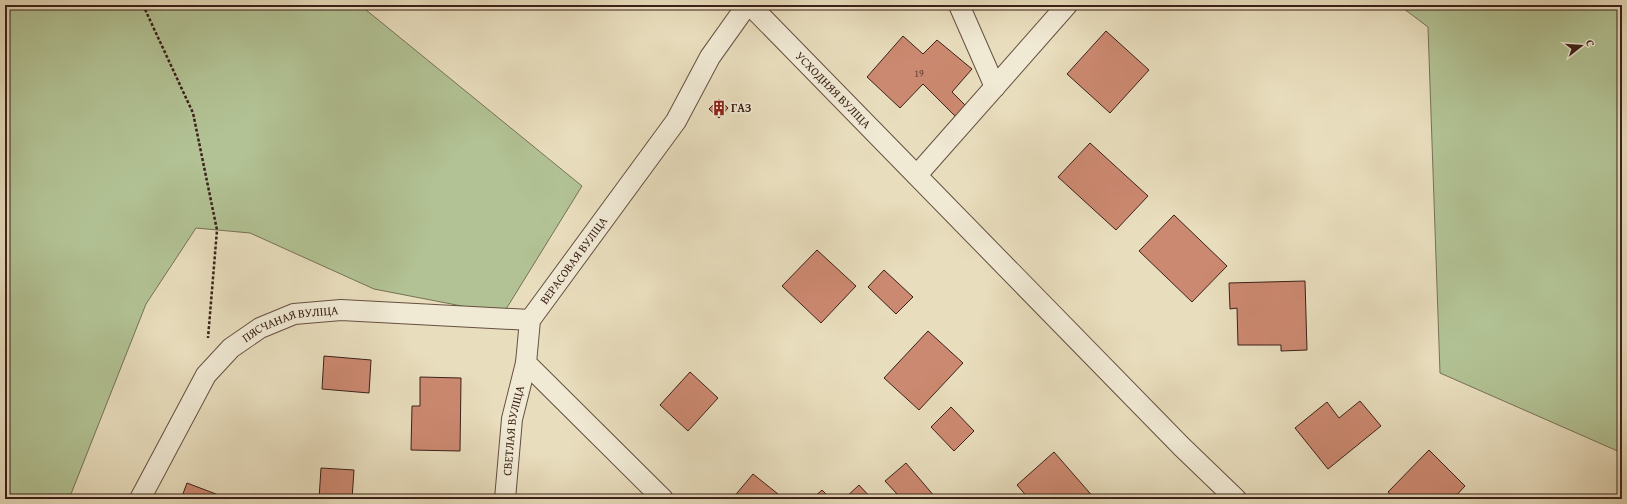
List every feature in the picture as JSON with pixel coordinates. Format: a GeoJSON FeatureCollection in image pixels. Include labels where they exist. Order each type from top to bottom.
{"type":"FeatureCollection","features":[{"type":"Feature","properties":{"kind":"street","name":"УСХОДНЯЯ ВУЛІЦА"},"geometry":{"type":"LineString","coordinates":[[748,5],[917,175],[1182,447],[1236,499]]}},
{"type":"Feature","properties":{"kind":"street","name":"ВЕРАСОВАЯ ВУЛІЦА"},"geometry":{"type":"LineString","coordinates":[[530,320],[676,121],[710,57],[748,5]]}},
{"type":"Feature","properties":{"kind":"street"},"geometry":{"type":"LineString","coordinates":[[959,5],[995,87]]}},
{"type":"Feature","properties":{"kind":"street"},"geometry":{"type":"LineString","coordinates":[[917,175],[1067,5]]}},
{"type":"Feature","properties":{"kind":"street","name":"ПЯСЧАНАЯ ВУЛІЦА"},"geometry":{"type":"LineString","coordinates":[[140,499],[206,375],[231,348],[260,328],[294,314],[341,310],[530,320]]}},
{"type":"Feature","properties":{"kind":"street"},"geometry":{"type":"LineString","coordinates":[[530,320],[526,363],[663,499]]}},
{"type":"Feature","properties":{"kind":"street","name":"СВЕТЛАЯ ВУЛІЦА"},"geometry":{"type":"LineString","coordinates":[[505,499],[512,419],[526,363]]}},
{"type":"Feature","properties":{"kind":"path"},"geometry":{"type":"LineString","coordinates":[[143,5],[193,113],[217,230],[206,375]]}},
{"type":"Feature","properties":{"kind":"green space"},"geometry":{"type":"Polygon","coordinates":[[[5,5],[360,5],[582,186],[503,314],[374,289],[250,233],[196,228],[146,304],[69,499],[5,499],[5,5]]]}},
{"type":"Feature","properties":{"kind":"green space"},"geometry":{"type":"Polygon","coordinates":[[[1399,5],[1622,5],[1622,453],[1440,373],[1428,27],[1399,5]]]}},
{"type":"Feature","properties":{"kind":"building"},"geometry":{"type":"Polygon","coordinates":[[[1106,31],[1149,70],[1110,113],[1067,74],[1106,31]]]}},
{"type":"Feature","properties":{"kind":"building"},"geometry":{"type":"Polygon","coordinates":[[[903,36],[923,54],[937,40],[972,69],[952,92],[967,107],[957,118],[923,84],[900,108],[867,77],[903,36]]]}},
{"type":"Feature","properties":{"kind":"building","name":"ГАЗ"},"geometry":{"type":"Polygon","coordinates":[[[719,99],[728,108],[719,118],[709,109],[719,99]]]}},
{"type":"Feature","properties":{"kind":"building"},"geometry":{"type":"Polygon","coordinates":[[[1090,143],[1148,196],[1116,230],[1058,177],[1090,143]]]}},
{"type":"Feature","properties":{"kind":"building"},"geometry":{"type":"Polygon","coordinates":[[[1174,215],[1227,266],[1192,302],[1139,251],[1174,215]]]}},
{"type":"Feature","properties":{"kind":"building"},"geometry":{"type":"Polygon","coordinates":[[[817,250],[856,286],[821,323],[782,286],[817,250]]]}},
{"type":"Feature","properties":{"kind":"building"},"geometry":{"type":"Polygon","coordinates":[[[884,270],[913,297],[896,314],[868,287],[884,270]]]}},
{"type":"Feature","properties":{"kind":"building"},"geometry":{"type":"Polygon","coordinates":[[[1305,281],[1307,350],[1281,351],[1281,345],[1238,345],[1237,308],[1230,309],[1229,283],[1305,281]]]}},
{"type":"Feature","properties":{"kind":"building"},"geometry":{"type":"Polygon","coordinates":[[[928,331],[963,363],[919,410],[884,378],[928,331]]]}},
{"type":"Feature","properties":{"kind":"building"},"geometry":{"type":"Polygon","coordinates":[[[324,356],[371,360],[369,393],[322,389],[324,356]]]}},
{"type":"Feature","properties":{"kind":"building"},"geometry":{"type":"Polygon","coordinates":[[[690,372],[718,398],[688,431],[660,405],[690,372]]]}},
{"type":"Feature","properties":{"kind":"building"},"geometry":{"type":"Polygon","coordinates":[[[420,377],[461,378],[460,451],[411,450],[412,406],[420,406],[420,377]]]}},
{"type":"Feature","properties":{"kind":"building"},"geometry":{"type":"Polygon","coordinates":[[[1360,401],[1381,426],[1328,469],[1295,428],[1327,402],[1339,418],[1360,401]]]}},
{"type":"Feature","properties":{"kind":"building"},"geometry":{"type":"Polygon","coordinates":[[[951,407],[974,431],[954,451],[931,427],[951,407]]]}},
{"type":"Feature","properties":{"kind":"building"},"geometry":{"type":"Polygon","coordinates":[[[1429,450],[1465,486],[1453,499],[1395,499],[1388,492],[1429,450]]]}},
{"type":"Feature","properties":{"kind":"building"},"geometry":{"type":"Polygon","coordinates":[[[1054,452],[1095,499],[1029,499],[1017,485],[1054,452]]]}},
{"type":"Feature","properties":{"kind":"building"},"geometry":{"type":"Polygon","coordinates":[[[906,463],[935,497],[932,499],[891,499],[897,494],[885,481],[906,463]]]}},
{"type":"Feature","properties":{"kind":"building"},"geometry":{"type":"Polygon","coordinates":[[[321,468],[354,470],[352,499],[319,499],[321,468]]]}},
{"type":"Feature","properties":{"kind":"building"},"geometry":{"type":"Polygon","coordinates":[[[753,474],[778,494],[773,499],[732,499],[753,474]]]}},
{"type":"Feature","properties":{"kind":"building"},"geometry":{"type":"Polygon","coordinates":[[[187,483],[229,499],[181,499],[187,483]]]}},
{"type":"Feature","properties":{"kind":"building"},"geometry":{"type":"Polygon","coordinates":[[[859,485],[872,499],[844,499],[859,485]]]}},
{"type":"Feature","properties":{"kind":"building"},"geometry":{"type":"Polygon","coordinates":[[[822,490],[831,499],[812,499],[822,490]]]}},
{"type":"Feature","properties":{"kind":"place","name":"ГАЗ"},"geometry":{"type":"Point","coordinates":[719,108]}}]}
